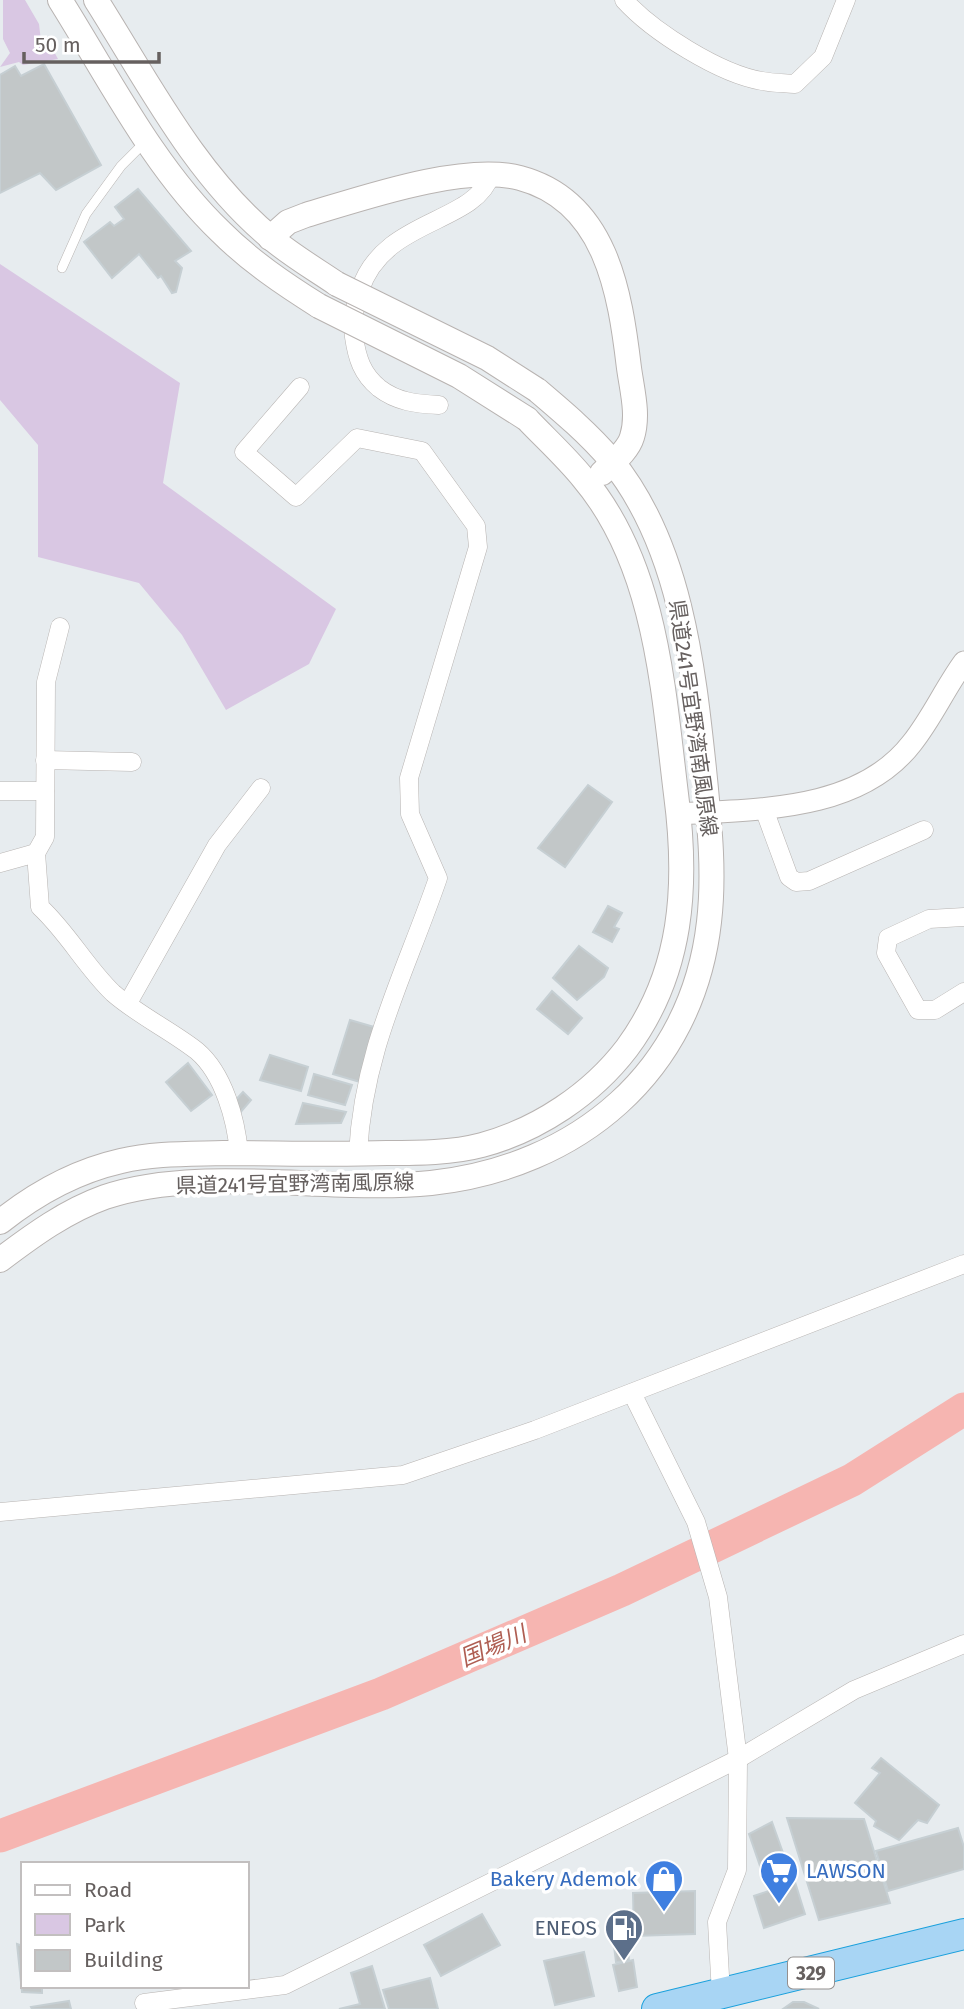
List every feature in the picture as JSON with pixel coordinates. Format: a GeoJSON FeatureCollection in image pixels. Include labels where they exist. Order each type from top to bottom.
{"type":"FeatureCollection","features":[{"type":"Feature","properties":{"kind":"highway","name":"329"},"geometry":{"type":"LineString","coordinates":[[657,2009],[964,1934]]}},
{"type":"Feature","properties":{"kind":"main road","name":"県道241号宜野湾南風原線"},"geometry":{"type":"LineString","coordinates":[[0,1222],[24,1203],[69,1178],[120,1161],[173,1154],[426,1153],[480,1146],[529,1129],[574,1099],[611,1069],[645,1024],[665,979],[677,942],[681,904],[679,814],[652,629],[639,581],[615,526],[590,487],[527,419],[459,376],[319,306],[271,275],[220,231],[176,179],[148,139],[60,0]]}},
{"type":"Feature","properties":{"kind":"main road","name":"県道241号宜野湾南風原線"},"geometry":{"type":"LineString","coordinates":[[0,1261],[53,1221],[111,1195],[176,1183],[367,1186],[433,1182],[491,1172],[536,1158],[588,1130],[655,1065],[678,1026],[698,977],[709,923],[712,862],[709,812],[676,592],[655,534],[612,462],[574,421],[537,390],[487,358],[337,284],[270,238],[215,181],[174,124],[96,0]]}},
{"type":"Feature","properties":{"kind":"main road"},"geometry":{"type":"LineString","coordinates":[[270,238],[288,222],[347,203],[441,180],[491,174],[517,177],[555,192],[572,205],[589,226],[610,265],[627,346],[635,419],[629,444],[590,487]]}},
{"type":"Feature","properties":{"kind":"street"},"geometry":{"type":"LineString","coordinates":[[624,0],[682,45],[713,62],[760,81],[795,84],[823,57],[846,0]]}},
{"type":"Feature","properties":{"kind":"street"},"geometry":{"type":"LineString","coordinates":[[439,405],[409,403],[387,394],[369,380],[357,358],[354,338],[357,299],[365,275],[381,252],[402,236],[473,200],[487,188],[491,174]]}},
{"type":"Feature","properties":{"kind":"street"},"geometry":{"type":"LineString","coordinates":[[300,387],[244,452],[296,497],[357,438],[422,452],[476,526],[478,547],[409,778],[410,814],[438,878],[374,1046],[360,1113],[358,1154]]}},
{"type":"Feature","properties":{"kind":"street"},"geometry":{"type":"LineString","coordinates":[[60,627],[46,682],[45,837],[36,853],[40,907],[60,925],[113,992],[199,1053],[220,1084],[234,1118],[239,1153]]}},
{"type":"Feature","properties":{"kind":"street"},"geometry":{"type":"LineString","coordinates":[[679,814],[764,808],[838,793],[870,779],[894,763],[912,743],[964,662]]}},
{"type":"Feature","properties":{"kind":"street"},"geometry":{"type":"LineString","coordinates":[[45,761],[132,762]]}},
{"type":"Feature","properties":{"kind":"street"},"geometry":{"type":"LineString","coordinates":[[128,1003],[217,845],[261,788]]}},
{"type":"Feature","properties":{"kind":"street"},"geometry":{"type":"LineString","coordinates":[[0,791],[45,790]]}},
{"type":"Feature","properties":{"kind":"street"},"geometry":{"type":"LineString","coordinates":[[764,808],[789,877],[796,883],[809,881],[924,831]]}},
{"type":"Feature","properties":{"kind":"street"},"geometry":{"type":"LineString","coordinates":[[0,863],[36,853]]}},
{"type":"Feature","properties":{"kind":"street"},"geometry":{"type":"LineString","coordinates":[[964,917],[929,919],[898,933],[888,938],[886,953],[918,1010],[935,1010],[964,992]]}},
{"type":"Feature","properties":{"kind":"street"},"geometry":{"type":"LineString","coordinates":[[0,1512],[403,1475],[632,1393],[964,1264]]}},
{"type":"Feature","properties":{"kind":"street"},"geometry":{"type":"LineString","coordinates":[[632,1393],[696,1522],[718,1597],[738,1759],[737,1870],[717,1922],[720,1994]]}},
{"type":"Feature","properties":{"kind":"street"},"geometry":{"type":"LineString","coordinates":[[144,2003],[285,1985],[738,1759],[854,1690],[964,1644]]}},
{"type":"Feature","properties":{"kind":"lane"},"geometry":{"type":"LineString","coordinates":[[62,268],[86,214],[121,166],[148,139]]}},
{"type":"Feature","properties":{"kind":"green space"},"geometry":{"type":"Polygon","coordinates":[[[3,0],[25,0],[39,24],[41,41],[52,48],[58,59],[23,65],[19,62],[0,67],[10,53],[3,39],[3,0]]]}},
{"type":"Feature","properties":{"kind":"green space"},"geometry":{"type":"Polygon","coordinates":[[[0,264],[180,383],[163,483],[336,609],[309,664],[226,710],[182,635],[139,583],[38,557],[38,445],[0,400],[0,264]]]}},
{"type":"Feature","properties":{"kind":"building"},"geometry":{"type":"Polygon","coordinates":[[[44,64],[101,165],[56,190],[40,173],[0,193],[0,75],[15,66],[21,76],[44,64]]]}},
{"type":"Feature","properties":{"kind":"building"},"geometry":{"type":"Polygon","coordinates":[[[138,189],[191,251],[175,261],[182,268],[176,292],[172,293],[161,276],[158,278],[139,254],[112,278],[84,242],[110,222],[114,226],[124,219],[115,207],[138,189]]]}},
{"type":"Feature","properties":{"kind":"building"},"geometry":{"type":"Polygon","coordinates":[[[588,785],[612,802],[565,867],[538,848],[588,785]]]}},
{"type":"Feature","properties":{"kind":"building"},"geometry":{"type":"Polygon","coordinates":[[[608,906],[622,913],[614,927],[619,929],[612,942],[593,932],[608,906]]]}},
{"type":"Feature","properties":{"kind":"building"},"geometry":{"type":"Polygon","coordinates":[[[579,946],[608,968],[604,977],[577,1000],[553,978],[579,946]]]}},
{"type":"Feature","properties":{"kind":"building"},"geometry":{"type":"Polygon","coordinates":[[[552,991],[582,1018],[568,1034],[537,1009],[552,991]]]}},
{"type":"Feature","properties":{"kind":"building"},"geometry":{"type":"Polygon","coordinates":[[[350,1020],[374,1027],[360,1082],[333,1074],[350,1020]]]}},
{"type":"Feature","properties":{"kind":"building"},"geometry":{"type":"Polygon","coordinates":[[[270,1055],[308,1067],[301,1091],[260,1080],[270,1055]]]}},
{"type":"Feature","properties":{"kind":"building"},"geometry":{"type":"Polygon","coordinates":[[[188,1063],[212,1095],[191,1111],[166,1082],[188,1063]]]}},
{"type":"Feature","properties":{"kind":"building"},"geometry":{"type":"Polygon","coordinates":[[[314,1074],[352,1085],[345,1105],[308,1095],[314,1074]]]}},
{"type":"Feature","properties":{"kind":"building"},"geometry":{"type":"Polygon","coordinates":[[[243,1092],[251,1100],[239,1114],[231,1105],[243,1092]]]}},
{"type":"Feature","properties":{"kind":"building"},"geometry":{"type":"Polygon","coordinates":[[[303,1103],[346,1112],[341,1123],[296,1124],[303,1103]]]}},
{"type":"Feature","properties":{"kind":"building"},"geometry":{"type":"Polygon","coordinates":[[[881,1758],[939,1805],[927,1823],[918,1820],[899,1840],[874,1826],[876,1821],[855,1803],[880,1773],[872,1768],[881,1758]]]}},
{"type":"Feature","properties":{"kind":"building"},"geometry":{"type":"Polygon","coordinates":[[[787,1818],[864,1819],[890,1903],[819,1920],[787,1818]]]}},
{"type":"Feature","properties":{"kind":"building"},"geometry":{"type":"Polygon","coordinates":[[[772,1822],[792,1878],[767,1886],[749,1834],[772,1822]]]}},
{"type":"Feature","properties":{"kind":"building"},"geometry":{"type":"Polygon","coordinates":[[[958,1828],[964,1847],[964,1869],[888,1891],[876,1851],[958,1828]]]}},
{"type":"Feature","properties":{"kind":"building","name":"LAWSON"},"geometry":{"type":"Polygon","coordinates":[[[795,1882],[805,1914],[764,1928],[754,1896],[795,1882]]]}},
{"type":"Feature","properties":{"kind":"building","name":"Bakery Ademok"},"geometry":{"type":"Polygon","coordinates":[[[695,1891],[695,1934],[634,1936],[633,1893],[695,1891]]]}},
{"type":"Feature","properties":{"kind":"building"},"geometry":{"type":"Polygon","coordinates":[[[482,1914],[500,1945],[441,1976],[424,1945],[482,1914]]]}},
{"type":"Feature","properties":{"kind":"building"},"geometry":{"type":"Polygon","coordinates":[[[625,1921],[629,1961],[616,1962],[611,1922],[625,1921]]]}},
{"type":"Feature","properties":{"kind":"building"},"geometry":{"type":"Polygon","coordinates":[[[17,1944],[21,1945],[21,1982],[17,1944]]]}},
{"type":"Feature","properties":{"kind":"building"},"geometry":{"type":"Polygon","coordinates":[[[584,1952],[594,1996],[555,2005],[544,1961],[584,1952]]]}},
{"type":"Feature","properties":{"kind":"building"},"geometry":{"type":"Polygon","coordinates":[[[633,1960],[637,1987],[619,1991],[613,1965],[633,1960]]]}},
{"type":"Feature","properties":{"kind":"building"},"geometry":{"type":"Polygon","coordinates":[[[372,1966],[385,2009],[339,2009],[360,2004],[351,1973],[372,1966]]]}},
{"type":"Feature","properties":{"kind":"building"},"geometry":{"type":"Polygon","coordinates":[[[430,1978],[438,2009],[389,2009],[383,1990],[430,1978]]]}},
{"type":"Feature","properties":{"kind":"building"},"geometry":{"type":"Polygon","coordinates":[[[22,1988],[42,1988],[42,1993],[22,1992],[22,1988]]]}},
{"type":"Feature","properties":{"kind":"building"},"geometry":{"type":"Polygon","coordinates":[[[69,2001],[71,2009],[31,2007],[69,2001]]]}},
{"type":"Feature","properties":{"kind":"building"},"geometry":{"type":"Polygon","coordinates":[[[793,2002],[804,2002],[819,2009],[783,2009],[793,2002]]]}},
{"type":"Feature","properties":{"kind":"waterway","name":"国場川"},"geometry":{"type":"LineString","coordinates":[[0,1836],[381,1694],[622,1590],[852,1480],[964,1409]]}},
{"type":"Feature","properties":{"kind":"place","name":"LAWSON"},"geometry":{"type":"Point","coordinates":[779,1905]}},
{"type":"Feature","properties":{"kind":"place","name":"Bakery Ademok"},"geometry":{"type":"Point","coordinates":[664,1913]}},
{"type":"Feature","properties":{"kind":"place","name":"ENEOS"},"geometry":{"type":"Point","coordinates":[624,1962]}}]}
